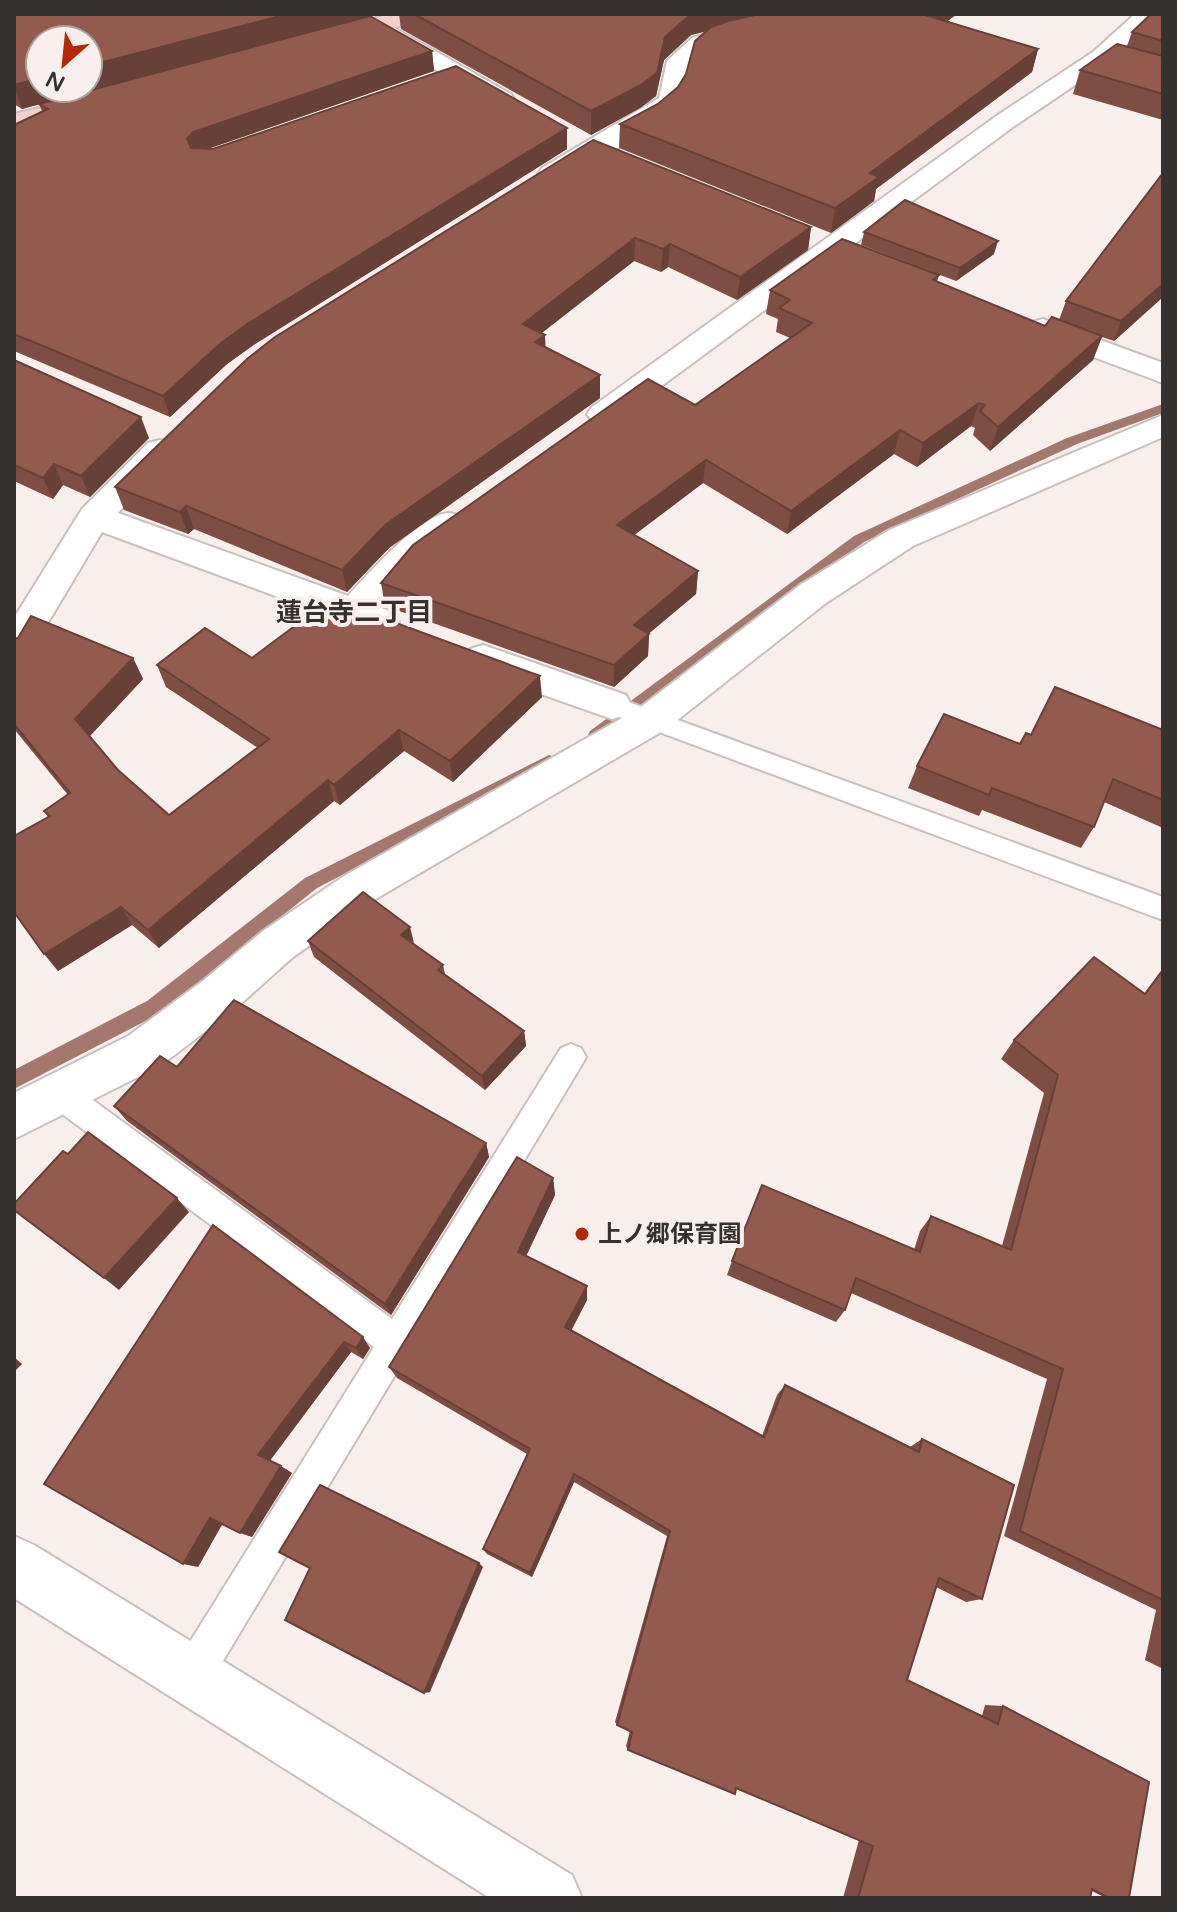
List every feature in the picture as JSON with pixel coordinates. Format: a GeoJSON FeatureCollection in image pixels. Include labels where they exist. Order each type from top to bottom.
{"type":"FeatureCollection","features":[{"type":"Feature","properties":{"kind":"street"},"geometry":{"type":"LineString","coordinates":[[296,47],[417,14]]}},
{"type":"Feature","properties":{"kind":"street"},"geometry":{"type":"LineString","coordinates":[[525,190],[578,142],[651,116],[669,102],[675,90],[679,61],[700,43],[817,14]]}},
{"type":"Feature","properties":{"kind":"street"},"geometry":{"type":"LineString","coordinates":[[581,430],[849,253],[1004,122],[1101,57],[1148,14]]}},
{"type":"Feature","properties":{"kind":"street"},"geometry":{"type":"LineString","coordinates":[[376,25],[528,114]]}},
{"type":"Feature","properties":{"kind":"street"},"geometry":{"type":"LineString","coordinates":[[430,84],[460,74]]}},
{"type":"Feature","properties":{"kind":"street"},"geometry":{"type":"LineString","coordinates":[[14,122],[84,104]]}},
{"type":"Feature","properties":{"kind":"street"},"geometry":{"type":"LineString","coordinates":[[578,142],[619,161]]}},
{"type":"Feature","properties":{"kind":"street"},"geometry":{"type":"LineString","coordinates":[[806,236],[849,253]]}},
{"type":"Feature","properties":{"kind":"street"},"geometry":{"type":"LineString","coordinates":[[1016,318],[1163,374]]}},
{"type":"Feature","properties":{"kind":"street"},"geometry":{"type":"LineString","coordinates":[[14,649],[94,517],[176,435],[148,423]]}},
{"type":"Feature","properties":{"kind":"street"},"geometry":{"type":"LineString","coordinates":[[14,1117],[144,1051],[220,994],[278,944],[359,888],[650,718],[813,594],[901,538],[1163,425]]}},
{"type":"Feature","properties":{"kind":"street"},"geometry":{"type":"LineString","coordinates":[[354,612],[403,558],[479,503]]}},
{"type":"Feature","properties":{"kind":"street"},"geometry":{"type":"LineString","coordinates":[[94,517],[411,633]]}},
{"type":"Feature","properties":{"kind":"street"},"geometry":{"type":"LineString","coordinates":[[454,648],[612,705]]}},
{"type":"Feature","properties":{"kind":"street"},"geometry":{"type":"LineString","coordinates":[[14,1565],[549,1898]]}},
{"type":"Feature","properties":{"kind":"lane"},"geometry":{"type":"LineString","coordinates":[[1101,57],[1126,64]]}},
{"type":"Feature","properties":{"kind":"lane"},"geometry":{"type":"LineString","coordinates":[[612,705],[1163,909]]}},
{"type":"Feature","properties":{"kind":"lane"},"geometry":{"type":"LineString","coordinates":[[192,1675],[571,1057]]}},
{"type":"Feature","properties":{"kind":"lane"},"geometry":{"type":"LineString","coordinates":[[60,1094],[396,1342]]}},
{"type":"Feature","properties":{"kind":"building"},"geometry":{"type":"Polygon","coordinates":[[[14,14],[288,14],[104,62],[104,24],[24,24],[24,82],[14,85],[14,14]]]}},
{"type":"Feature","properties":{"kind":"building"},"geometry":{"type":"Polygon","coordinates":[[[414,14],[691,14],[665,37],[657,73],[641,85],[591,111],[414,14]]]}},
{"type":"Feature","properties":{"kind":"building"},"geometry":{"type":"Polygon","coordinates":[[[759,14],[931,14],[928,16],[1038,49],[870,173],[879,177],[835,208],[620,124],[658,104],[678,87],[686,74],[695,41],[711,27],[759,14]]]}},
{"type":"Feature","properties":{"kind":"building"},"geometry":{"type":"Polygon","coordinates":[[[1151,14],[1163,14],[1163,41],[1132,32],[1151,14]]]}},
{"type":"Feature","properties":{"kind":"building"},"geometry":{"type":"Polygon","coordinates":[[[370,16],[432,51],[193,132],[187,139],[191,148],[213,149],[456,66],[567,128],[250,322],[221,343],[163,396],[14,334],[14,125],[48,109],[39,104],[104,104],[104,87],[370,16]]]}},
{"type":"Feature","properties":{"kind":"building"},"geometry":{"type":"Polygon","coordinates":[[[1117,44],[1163,56],[1163,94],[1080,70],[1117,44]]]}},
{"type":"Feature","properties":{"kind":"building"},"geometry":{"type":"Polygon","coordinates":[[[593,140],[811,227],[740,277],[670,244],[663,249],[635,238],[523,324],[545,335],[535,342],[600,375],[385,525],[342,570],[186,506],[180,512],[115,487],[247,359],[275,337],[593,140]]]}},
{"type":"Feature","properties":{"kind":"building"},"geometry":{"type":"Polygon","coordinates":[[[1163,173],[1163,284],[1121,321],[1066,301],[1163,173]]]}},
{"type":"Feature","properties":{"kind":"building"},"geometry":{"type":"Polygon","coordinates":[[[905,200],[998,241],[960,268],[864,232],[905,200]]]}},
{"type":"Feature","properties":{"kind":"building"},"geometry":{"type":"Polygon","coordinates":[[[842,239],[939,275],[933,280],[1045,326],[1052,317],[1102,336],[998,427],[980,411],[985,405],[979,403],[923,443],[900,430],[791,511],[706,460],[617,525],[698,571],[634,625],[649,634],[614,665],[381,583],[413,545],[648,379],[695,405],[812,323],[779,308],[790,300],[770,290],[842,239]]]}},
{"type":"Feature","properties":{"kind":"building"},"geometry":{"type":"Polygon","coordinates":[[[14,360],[141,417],[81,476],[54,464],[43,478],[14,465],[14,360]]]}},
{"type":"Feature","properties":{"kind":"building"},"geometry":{"type":"Polygon","coordinates":[[[312,613],[378,623],[380,617],[540,676],[450,761],[399,730],[334,785],[328,780],[148,930],[121,907],[44,954],[14,912],[14,836],[50,816],[44,811],[70,793],[14,724],[14,639],[18,638],[31,616],[133,658],[75,719],[118,770],[169,815],[269,739],[157,665],[205,628],[252,658],[312,613]]]}},
{"type":"Feature","properties":{"kind":"building"},"geometry":{"type":"Polygon","coordinates":[[[1055,687],[1163,730],[1163,800],[1113,779],[1094,827],[992,788],[989,795],[917,766],[944,714],[1020,744],[1026,733],[1031,735],[1055,687]]]}},
{"type":"Feature","properties":{"kind":"building"},"geometry":{"type":"Polygon","coordinates":[[[363,892],[410,927],[401,935],[443,965],[438,970],[524,1031],[482,1076],[308,941],[363,892]]]}},
{"type":"Feature","properties":{"kind":"building"},"geometry":{"type":"Polygon","coordinates":[[[1094,957],[1145,994],[1163,970],[1163,1600],[1020,1531],[1063,1369],[856,1278],[845,1310],[732,1261],[762,1185],[920,1252],[931,1216],[1011,1250],[1058,1075],[1014,1040],[1094,957]]]}},
{"type":"Feature","properties":{"kind":"building"},"geometry":{"type":"Polygon","coordinates":[[[234,1000],[486,1143],[385,1304],[114,1106],[160,1056],[177,1067],[234,1000]]]}},
{"type":"Feature","properties":{"kind":"building"},"geometry":{"type":"Polygon","coordinates":[[[88,1132],[177,1198],[104,1278],[14,1210],[14,1204],[63,1151],[68,1154],[88,1132]]]}},
{"type":"Feature","properties":{"kind":"building"},"geometry":{"type":"Polygon","coordinates":[[[517,1157],[553,1178],[518,1252],[587,1286],[565,1327],[764,1437],[785,1385],[919,1452],[922,1439],[1014,1485],[982,1599],[939,1578],[907,1680],[998,1724],[1003,1706],[1149,1782],[1129,1898],[1109,1898],[1092,1889],[1090,1898],[858,1898],[873,1846],[736,1788],[735,1794],[628,1750],[632,1732],[617,1725],[670,1531],[574,1474],[530,1573],[483,1549],[530,1449],[389,1367],[517,1157]]]}},
{"type":"Feature","properties":{"kind":"building"},"geometry":{"type":"Polygon","coordinates":[[[213,1225],[363,1337],[356,1348],[344,1342],[258,1455],[281,1466],[240,1533],[210,1518],[183,1564],[44,1484],[213,1225]]]}},
{"type":"Feature","properties":{"kind":"building"},"geometry":{"type":"Polygon","coordinates":[[[320,1485],[479,1563],[424,1693],[285,1620],[310,1568],[279,1552],[320,1485]]]}},
{"type":"Feature","properties":{"kind":"waterway"},"geometry":{"type":"LineString","coordinates":[[596,735],[859,539],[1072,441],[1163,408]]}},
{"type":"Feature","properties":{"kind":"waterway"},"geometry":{"type":"LineString","coordinates":[[14,1080],[154,1007],[311,883],[549,761]]}},
{"type":"Feature","properties":{"kind":"place","name":"上ノ郷保育園"},"geometry":{"type":"Point","coordinates":[582,1234]}},
{"type":"Feature","properties":{"kind":"district","name":"蓮台寺二丁目"},"geometry":{"type":"Point","coordinates":[354,612]}}]}
